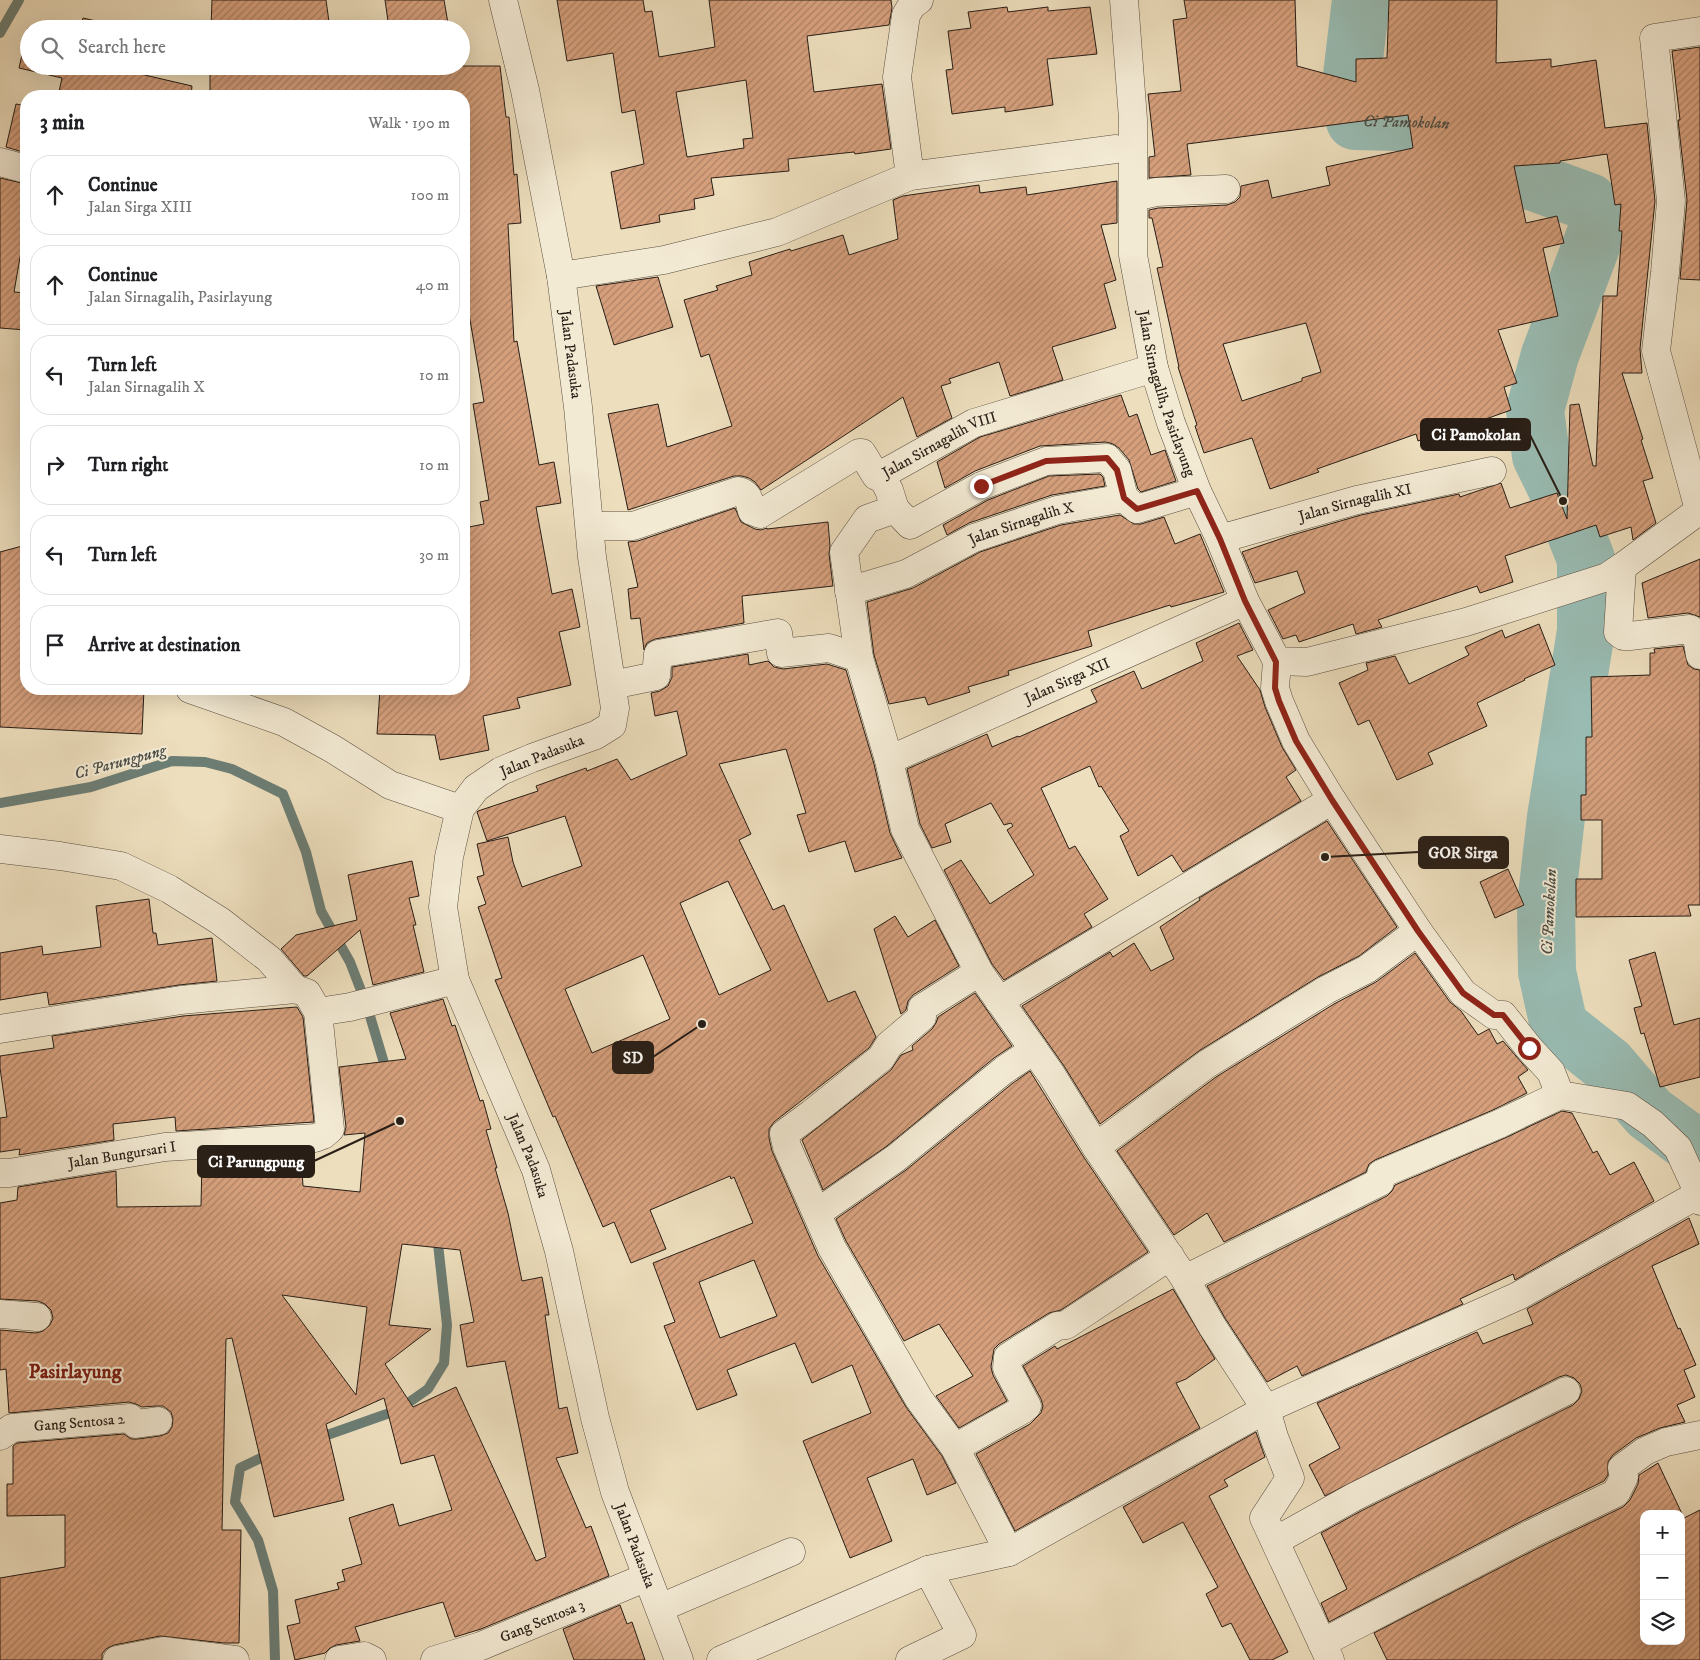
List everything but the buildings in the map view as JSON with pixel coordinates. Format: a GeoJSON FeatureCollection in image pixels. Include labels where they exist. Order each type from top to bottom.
{"type":"FeatureCollection","features":[{"type":"Feature","properties":{"kind":"street","name":"Jalan Padasuka"},"geometry":{"type":"LineString","coordinates":[[503,0],[525,90],[561,276],[578,407],[592,557],[615,708],[612,725],[596,734],[501,771],[476,788],[460,809],[449,857],[443,907],[455,980],[536,1170],[558,1251],[595,1418],[613,1483],[679,1660]]}},
{"type":"Feature","properties":{"kind":"street"},"geometry":{"type":"LineString","coordinates":[[910,176],[897,77],[906,15],[912,4],[919,0]]}},
{"type":"Feature","properties":{"kind":"street","name":"Jalan Sirnagalih, Pasirlayung"},"geometry":{"type":"LineString","coordinates":[[1124,0],[1133,119],[1133,255],[1154,368],[1171,423],[1197,491],[1220,539],[1245,601],[1276,662]]}},
{"type":"Feature","properties":{"kind":"street"},"geometry":{"type":"LineString","coordinates":[[1560,1095],[1551,1072],[1503,1015],[1494,1015],[1463,993],[1418,931],[1332,800],[1296,741],[1279,701],[1275,688],[1276,662],[1308,662],[1466,622],[1553,595],[1615,572],[1700,510],[1656,351],[1665,273],[1670,201],[1654,38],[1700,31]]}},
{"type":"Feature","properties":{"kind":"street"},"geometry":{"type":"LineString","coordinates":[[561,276],[664,260],[777,232],[910,176],[1116,149]]}},
{"type":"Feature","properties":{"kind":"street"},"geometry":{"type":"LineString","coordinates":[[0,162],[20,167]]}},
{"type":"Feature","properties":{"kind":"street"},"geometry":{"type":"LineString","coordinates":[[1134,197],[1156,192],[1226,189]]}},
{"type":"Feature","properties":{"kind":"street","name":"Jalan Sirnagalih VIII"},"geometry":{"type":"LineString","coordinates":[[590,526],[633,526],[738,491],[748,496],[752,511],[760,514],[859,453],[862,454],[876,476],[881,475],[974,423],[1154,368]]}},
{"type":"Feature","properties":{"kind":"street"},"geometry":{"type":"LineString","coordinates":[[881,475],[889,490],[895,509],[910,525],[981,486],[1046,461],[1107,458],[1117,470],[1124,498],[1137,509],[1197,491]]}},
{"type":"Feature","properties":{"kind":"street","name":"Jalan Sirnagalih XI"},"geometry":{"type":"LineString","coordinates":[[1220,539],[1357,500],[1492,470]]}},
{"type":"Feature","properties":{"kind":"street","name":"Jalan Sirnagalih X"},"geometry":{"type":"LineString","coordinates":[[850,591],[906,574],[974,538],[1057,510],[1124,498]]}},
{"type":"Feature","properties":{"kind":"street"},"geometry":{"type":"LineString","coordinates":[[895,509],[867,519],[844,552],[859,658],[889,760],[905,829],[979,972],[1051,1074],[1096,1147],[1185,1278],[1212,1326],[1266,1409],[1274,1437],[1290,1478],[1264,1518],[1326,1652],[1531,1534],[1616,1493],[1624,1477],[1622,1468],[1645,1451],[1666,1442],[1700,1435],[1700,1419]]}},
{"type":"Feature","properties":{"kind":"street"},"geometry":{"type":"LineString","coordinates":[[1615,572],[1618,632],[1623,636],[1630,636],[1690,629],[1697,637],[1700,655]]}},
{"type":"Feature","properties":{"kind":"street","name":"Jalan Sirga XII"},"geometry":{"type":"LineString","coordinates":[[889,760],[1245,601]]}},
{"type":"Feature","properties":{"kind":"street"},"geometry":{"type":"LineString","coordinates":[[612,685],[656,676],[658,654],[778,633],[781,652],[829,648],[859,658]]}},
{"type":"Feature","properties":{"kind":"street"},"geometry":{"type":"LineString","coordinates":[[207,695],[284,722],[390,784],[460,809]]}},
{"type":"Feature","properties":{"kind":"street"},"geometry":{"type":"LineString","coordinates":[[999,1002],[1332,800]]}},
{"type":"Feature","properties":{"kind":"street","name":"Jalan Bungursari I"},"geometry":{"type":"LineString","coordinates":[[0,849],[121,866],[169,889],[220,921],[269,959],[295,989],[307,993],[318,1012],[330,1129],[323,1135],[315,1138],[165,1147],[0,1173]]}},
{"type":"Feature","properties":{"kind":"street"},"geometry":{"type":"LineString","coordinates":[[1096,1147],[1207,1064],[1326,990],[1367,969],[1418,931]]}},
{"type":"Feature","properties":{"kind":"street"},"geometry":{"type":"LineString","coordinates":[[979,972],[922,1008],[922,1018],[889,1045],[880,1058],[784,1134],[787,1147],[832,1248],[919,1399],[956,1448],[1009,1552]]}},
{"type":"Feature","properties":{"kind":"street"},"geometry":{"type":"LineString","coordinates":[[318,1012],[350,1007],[455,980]]}},
{"type":"Feature","properties":{"kind":"street"},"geometry":{"type":"LineString","coordinates":[[0,1029],[181,1000],[295,989]]}},
{"type":"Feature","properties":{"kind":"street"},"geometry":{"type":"LineString","coordinates":[[817,1213],[896,1158],[1004,1070],[1034,1050]]}},
{"type":"Feature","properties":{"kind":"street"},"geometry":{"type":"LineString","coordinates":[[721,1660],[928,1570],[1009,1552],[1266,1409],[1518,1296],[1700,1197],[1678,1148],[1654,1124],[1627,1106],[1560,1095],[1499,1124],[1381,1174],[1380,1182],[1185,1278]]}},
{"type":"Feature","properties":{"kind":"street"},"geometry":{"type":"LineString","coordinates":[[956,1448],[1026,1406],[1008,1368],[1008,1357],[1057,1326],[1066,1325],[1170,1256]]}},
{"type":"Feature","properties":{"kind":"street"},"geometry":{"type":"LineString","coordinates":[[0,1314],[37,1317]]}},
{"type":"Feature","properties":{"kind":"street"},"geometry":{"type":"LineString","coordinates":[[1275,1541],[1354,1498],[1566,1391]]}},
{"type":"Feature","properties":{"kind":"street","name":"Gang Sentosa 2"},"geometry":{"type":"LineString","coordinates":[[0,1436],[12,1428],[102,1420],[130,1418],[136,1424],[158,1422]]}},
{"type":"Feature","properties":{"kind":"street"},"geometry":{"type":"LineString","coordinates":[[660,1608],[791,1552]]}},
{"type":"Feature","properties":{"kind":"street"},"geometry":{"type":"LineString","coordinates":[[910,1660],[962,1635],[928,1570]]}},
{"type":"Feature","properties":{"kind":"street","name":"Gang Sentosa 3"},"geometry":{"type":"LineString","coordinates":[[435,1660],[481,1646],[647,1577]]}},
{"type":"Feature","properties":{"kind":"street"},"geometry":{"type":"LineString","coordinates":[[117,1660],[163,1652],[235,1660]]}},
{"type":"Feature","properties":{"kind":"street"},"geometry":{"type":"LineString","coordinates":[[338,1660],[364,1656],[372,1660]]}},
{"type":"Feature","properties":{"kind":"waterway","name":"Ci Parungpung"},"geometry":{"type":"LineString","coordinates":[[0,33],[19,0]]}},
{"type":"Feature","properties":{"kind":"waterway","name":"Ci Pamokolan"},"geometry":{"type":"LineString","coordinates":[[1361,0],[1349,101],[1355,121],[1457,125],[1493,150],[1520,177],[1589,202],[1602,217],[1550,355],[1535,410],[1541,456],[1563,501],[1586,559],[1586,631],[1556,817],[1546,905],[1547,972],[1559,1026],[1608,1065],[1649,1113],[1691,1144],[1700,1157]]}},
{"type":"Feature","properties":{"kind":"waterway","name":"Ci Parungpung"},"geometry":{"type":"LineString","coordinates":[[0,803],[91,787],[172,761],[205,762],[232,769],[283,794],[306,852],[321,911],[350,962],[367,1006],[387,1073]]}},
{"type":"Feature","properties":{"kind":"waterway","name":"Ci Parungpung"},"geometry":{"type":"LineString","coordinates":[[316,1439],[398,1410],[428,1389],[444,1363],[447,1325],[437,1235]]}},
{"type":"Feature","properties":{"kind":"waterway","name":"Ci Parungpung"},"geometry":{"type":"LineString","coordinates":[[271,1453],[240,1468],[235,1502],[258,1540],[273,1591],[275,1660]]}},
{"type":"Feature","properties":{"kind":"place","name":"Ci Pamokolan"},"geometry":{"type":"Point","coordinates":[1563,501]}},
{"type":"Feature","properties":{"kind":"place","name":"GOR Sirga"},"geometry":{"type":"Point","coordinates":[1325,857]}},
{"type":"Feature","properties":{"kind":"place","name":"SD"},"geometry":{"type":"Point","coordinates":[702,1024]}},
{"type":"Feature","properties":{"kind":"place","name":"Ci Parungpung"},"geometry":{"type":"Point","coordinates":[400,1121]}},
{"type":"Feature","properties":{"kind":"district","name":"Pasirlayung"},"geometry":{"type":"Point","coordinates":[75,1372]}},
{"type":"Feature","properties":{"kind":"route"},"geometry":{"type":"LineString","coordinates":[[981,486],[1046,461],[1107,458],[1117,470],[1124,498],[1137,509],[1197,491],[1220,539],[1245,601],[1276,662],[1275,688],[1296,741],[1332,800],[1418,931],[1463,993],[1494,1015],[1503,1015],[1529,1048]]}}]}
